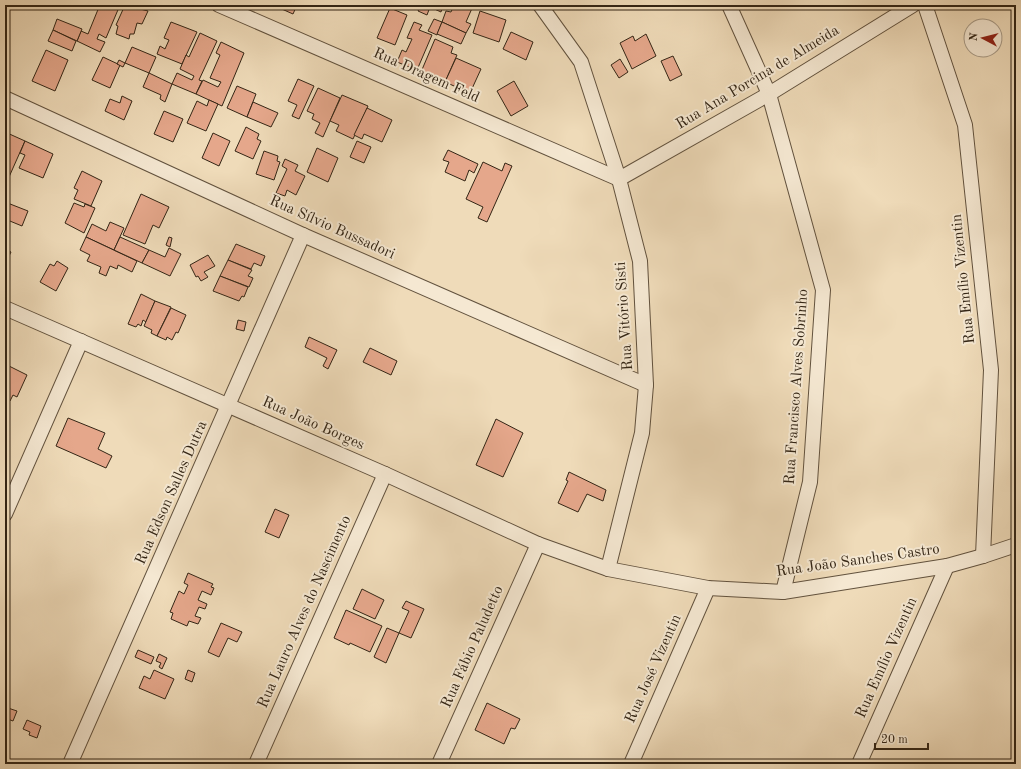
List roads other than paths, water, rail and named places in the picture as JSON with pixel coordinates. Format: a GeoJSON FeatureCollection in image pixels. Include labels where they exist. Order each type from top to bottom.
{"type":"FeatureCollection","features":[{"type":"Feature","properties":{"kind":"street","name":"Rua Dragem Feld"},"geometry":{"type":"LineString","coordinates":[[219,5],[618,179]]}},
{"type":"Feature","properties":{"kind":"street","name":"Rua Vitório Sisti"},"geometry":{"type":"LineString","coordinates":[[540,5],[581,62],[618,179],[640,261],[646,385],[642,433],[608,569]]}},
{"type":"Feature","properties":{"kind":"street","name":"Rua Francisco Alves Sobrinho"},"geometry":{"type":"LineString","coordinates":[[729,5],[769,94],[823,290],[810,482],[783,592]]}},
{"type":"Feature","properties":{"kind":"street","name":"Rua Ana Porcina de Almeida"},"geometry":{"type":"LineString","coordinates":[[618,179],[769,94],[913,5]]}},
{"type":"Feature","properties":{"kind":"street","name":"Rua Emílio Vizentin"},"geometry":{"type":"LineString","coordinates":[[925,5],[965,125],[967,141],[991,370],[983,556]]}},
{"type":"Feature","properties":{"kind":"street","name":"Rua Sílvio Bussadori"},"geometry":{"type":"LineString","coordinates":[[5,98],[303,235],[646,385]]}},
{"type":"Feature","properties":{"kind":"street","name":"Rua Edson Salles Dutra"},"geometry":{"type":"LineString","coordinates":[[70,764],[303,235]]}},
{"type":"Feature","properties":{"kind":"street","name":"Rua João Borges"},"geometry":{"type":"LineString","coordinates":[[5,308],[385,474],[538,544],[608,569]]}},
{"type":"Feature","properties":{"kind":"street"},"geometry":{"type":"LineString","coordinates":[[5,514],[80,341]]}},
{"type":"Feature","properties":{"kind":"street","name":"Rua Lauro Alves do Nascimento"},"geometry":{"type":"LineString","coordinates":[[256,764],[385,474]]}},
{"type":"Feature","properties":{"kind":"street","name":"Rua Fábio Paludetto"},"geometry":{"type":"LineString","coordinates":[[439,764],[538,544]]}},
{"type":"Feature","properties":{"kind":"street","name":"Rua João Sanches Castro"},"geometry":{"type":"LineString","coordinates":[[608,569],[708,588],[783,592],[947,566],[1016,545]]}},
{"type":"Feature","properties":{"kind":"street","name":"Rua Emílio Vizentin"},"geometry":{"type":"LineString","coordinates":[[859,764],[947,566]]}},
{"type":"Feature","properties":{"kind":"street","name":"Rua José Vizentin"},"geometry":{"type":"LineString","coordinates":[[631,764],[708,588]]}}]}
